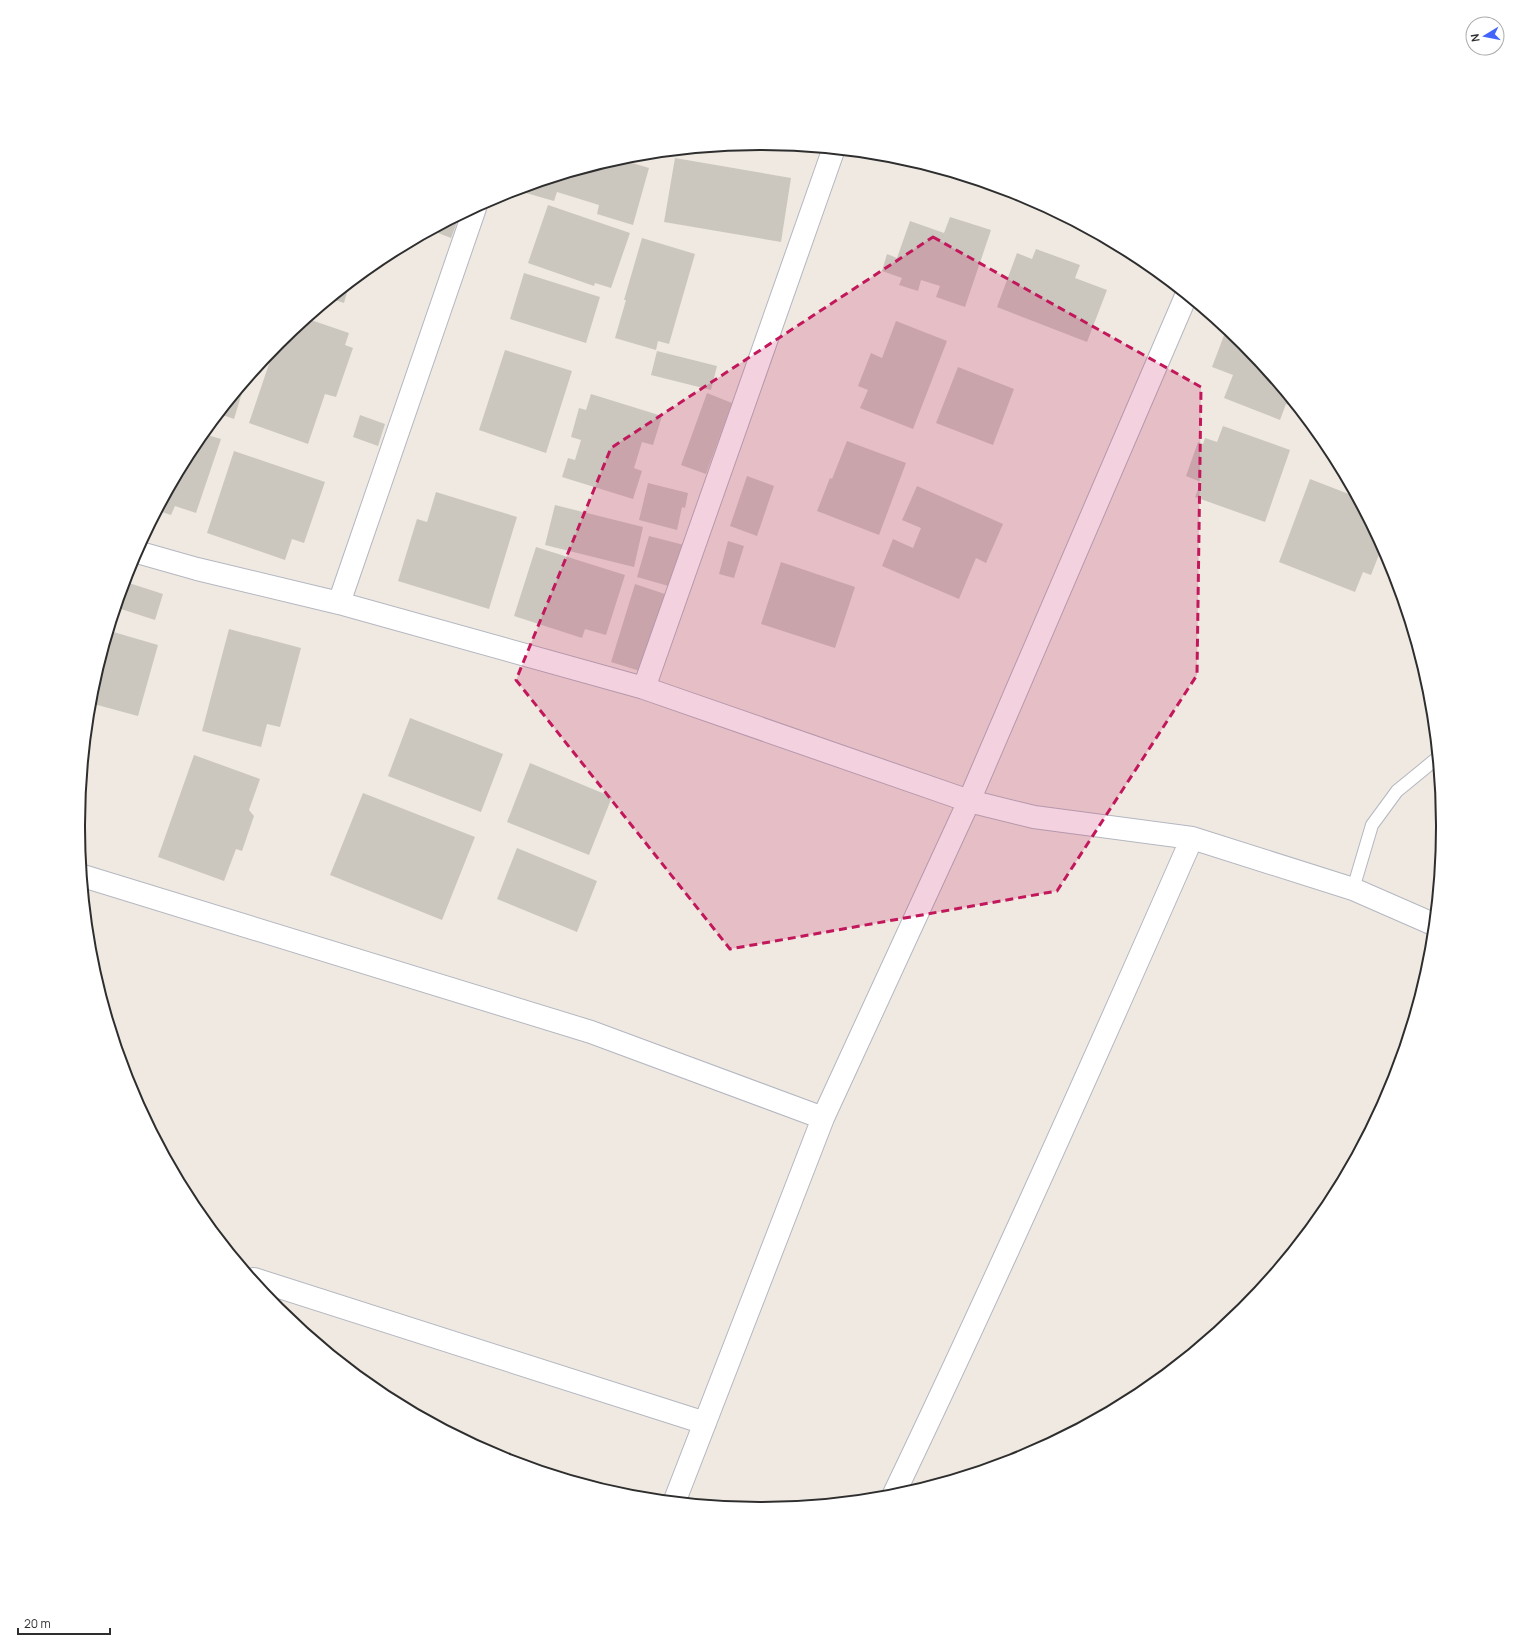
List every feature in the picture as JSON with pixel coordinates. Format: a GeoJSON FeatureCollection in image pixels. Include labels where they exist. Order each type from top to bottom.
{"type":"FeatureCollection","features":[{"type":"Feature","properties":{"kind":"street"},"geometry":{"type":"LineString","coordinates":[[644,688],[832,154]]}},
{"type":"Feature","properties":{"kind":"street"},"geometry":{"type":"LineString","coordinates":[[339,603],[472,215]]}},
{"type":"Feature","properties":{"kind":"street"},"geometry":{"type":"LineString","coordinates":[[676,1496],[823,1118],[969,801],[1184,300]]}},
{"type":"Feature","properties":{"kind":"street"},"geometry":{"type":"LineString","coordinates":[[142,554],[197,569],[339,603],[644,688],[969,801],[1034,817],[1192,838],[1353,889],[1429,922]]}},
{"type":"Feature","properties":{"kind":"street"},"geometry":{"type":"LineString","coordinates":[[897,1488],[955,1366],[1080,1093],[1192,838]]}},
{"type":"Feature","properties":{"kind":"street"},"geometry":{"type":"LineString","coordinates":[[87,877],[591,1032],[823,1118]]}},
{"type":"Feature","properties":{"kind":"street"},"geometry":{"type":"LineString","coordinates":[[263,1282],[705,1423]]}},
{"type":"Feature","properties":{"kind":"lane"},"geometry":{"type":"LineString","coordinates":[[1353,889],[1372,825],[1397,790],[1433,762]]}},
{"type":"Feature","properties":{"kind":"highlighted area"},"geometry":{"type":"Polygon","coordinates":[[[933,237],[1201,387],[1197,675],[1057,891],[730,949],[516,680],[611,448],[933,237]]]}},
{"type":"Feature","properties":{"kind":"building"},"geometry":{"type":"Polygon","coordinates":[[[675,158],[791,178],[781,242],[664,222],[675,158]]]}},
{"type":"Feature","properties":{"kind":"building"},"geometry":{"type":"Polygon","coordinates":[[[629,163],[649,168],[633,225],[597,214],[599,205],[557,192],[554,201],[526,193],[543,186],[629,163]]]}},
{"type":"Feature","properties":{"kind":"building"},"geometry":{"type":"Polygon","coordinates":[[[548,205],[630,233],[611,288],[595,283],[594,286],[528,263],[548,205]]]}},
{"type":"Feature","properties":{"kind":"building"},"geometry":{"type":"Polygon","coordinates":[[[950,217],[991,230],[965,307],[936,297],[940,286],[921,280],[918,291],[899,285],[902,278],[882,271],[887,254],[897,258],[910,221],[944,233],[950,217]]]}},
{"type":"Feature","properties":{"kind":"building"},"geometry":{"type":"Polygon","coordinates":[[[457,223],[451,238],[438,233],[457,223]]]}},
{"type":"Feature","properties":{"kind":"building"},"geometry":{"type":"Polygon","coordinates":[[[642,238],[695,254],[669,344],[658,341],[656,350],[615,338],[626,300],[624,300],[642,238]]]}},
{"type":"Feature","properties":{"kind":"building"},"geometry":{"type":"Polygon","coordinates":[[[1036,249],[1080,265],[1075,278],[1107,290],[1087,342],[997,307],[1017,253],[1032,259],[1036,249]]]}},
{"type":"Feature","properties":{"kind":"building"},"geometry":{"type":"Polygon","coordinates":[[[524,273],[600,297],[586,343],[510,319],[524,273]]]}},
{"type":"Feature","properties":{"kind":"building"},"geometry":{"type":"Polygon","coordinates":[[[347,291],[344,303],[336,300],[347,291]]]}},
{"type":"Feature","properties":{"kind":"building"},"geometry":{"type":"Polygon","coordinates":[[[312,320],[349,333],[345,345],[353,348],[336,397],[325,394],[308,444],[249,423],[269,363],[312,320]]]}},
{"type":"Feature","properties":{"kind":"building"},"geometry":{"type":"Polygon","coordinates":[[[896,321],[947,341],[913,429],[860,408],[868,390],[858,386],[871,353],[882,358],[896,321]]]}},
{"type":"Feature","properties":{"kind":"building"},"geometry":{"type":"Polygon","coordinates":[[[1224,335],[1238,348],[1287,405],[1286,404],[1280,420],[1224,398],[1233,375],[1212,367],[1224,335]]]}},
{"type":"Feature","properties":{"kind":"building"},"geometry":{"type":"Polygon","coordinates":[[[505,350],[572,371],[546,453],[479,430],[505,350]]]}},
{"type":"Feature","properties":{"kind":"building"},"geometry":{"type":"Polygon","coordinates":[[[657,351],[717,366],[711,390],[651,375],[657,351]]]}},
{"type":"Feature","properties":{"kind":"building"},"geometry":{"type":"Polygon","coordinates":[[[958,367],[1014,389],[993,445],[936,423],[958,367]]]}},
{"type":"Feature","properties":{"kind":"building"},"geometry":{"type":"Polygon","coordinates":[[[707,393],[732,403],[706,474],[681,465],[707,393]]]}},
{"type":"Feature","properties":{"kind":"building"},"geometry":{"type":"Polygon","coordinates":[[[591,394],[662,416],[653,445],[642,442],[634,468],[642,471],[633,499],[562,477],[568,458],[575,460],[581,440],[571,437],[579,408],[586,410],[591,394]]]}},
{"type":"Feature","properties":{"kind":"building"},"geometry":{"type":"Polygon","coordinates":[[[241,395],[234,419],[225,416],[241,395]]]}},
{"type":"Feature","properties":{"kind":"building"},"geometry":{"type":"Polygon","coordinates":[[[360,415],[385,424],[378,446],[353,437],[360,415]]]}},
{"type":"Feature","properties":{"kind":"building"},"geometry":{"type":"Polygon","coordinates":[[[1223,426],[1290,450],[1265,522],[1195,497],[1201,482],[1186,476],[1198,442],[1203,444],[1205,438],[1217,442],[1223,426]]]}},
{"type":"Feature","properties":{"kind":"building"},"geometry":{"type":"Polygon","coordinates":[[[210,436],[221,439],[196,513],[175,506],[171,515],[163,512],[175,488],[199,451],[210,436]]]}},
{"type":"Feature","properties":{"kind":"building"},"geometry":{"type":"Polygon","coordinates":[[[847,441],[906,463],[879,535],[817,511],[847,441]]]}},
{"type":"Feature","properties":{"kind":"building"},"geometry":{"type":"Polygon","coordinates":[[[234,451],[325,482],[304,543],[292,539],[285,560],[207,533],[234,451]]]}},
{"type":"Feature","properties":{"kind":"building"},"geometry":{"type":"Polygon","coordinates":[[[747,476],[774,486],[757,536],[730,526],[747,476]]]}},
{"type":"Feature","properties":{"kind":"building"},"geometry":{"type":"Polygon","coordinates":[[[1310,479],[1349,494],[1379,554],[1371,575],[1363,572],[1355,592],[1279,562],[1310,479]]]}},
{"type":"Feature","properties":{"kind":"building"},"geometry":{"type":"Polygon","coordinates":[[[648,483],[688,493],[685,508],[682,507],[677,530],[639,520],[648,483]]]}},
{"type":"Feature","properties":{"kind":"building"},"geometry":{"type":"Polygon","coordinates":[[[917,486],[1003,524],[986,563],[976,558],[959,599],[882,566],[893,539],[913,548],[921,528],[902,520],[917,486]]]}},
{"type":"Feature","properties":{"kind":"building"},"geometry":{"type":"Polygon","coordinates":[[[436,492],[517,517],[489,609],[398,581],[417,519],[427,522],[436,492]]]}},
{"type":"Feature","properties":{"kind":"building"},"geometry":{"type":"Polygon","coordinates":[[[555,505],[643,527],[634,567],[545,545],[555,505]]]}},
{"type":"Feature","properties":{"kind":"building"},"geometry":{"type":"Polygon","coordinates":[[[649,536],[684,545],[672,587],[637,577],[649,536]]]}},
{"type":"Feature","properties":{"kind":"building"},"geometry":{"type":"Polygon","coordinates":[[[728,541],[744,546],[734,578],[719,574],[728,541]]]}},
{"type":"Feature","properties":{"kind":"building"},"geometry":{"type":"Polygon","coordinates":[[[536,547],[625,575],[606,635],[585,629],[582,638],[514,616],[536,547]]]}},
{"type":"Feature","properties":{"kind":"building"},"geometry":{"type":"Polygon","coordinates":[[[781,562],[855,587],[835,648],[761,624],[781,562]]]}},
{"type":"Feature","properties":{"kind":"building"},"geometry":{"type":"Polygon","coordinates":[[[130,583],[163,594],[155,620],[121,609],[130,583]]]}},
{"type":"Feature","properties":{"kind":"building"},"geometry":{"type":"Polygon","coordinates":[[[635,584],[671,596],[646,673],[611,662],[635,584]]]}},
{"type":"Feature","properties":{"kind":"building"},"geometry":{"type":"Polygon","coordinates":[[[229,629],[301,648],[280,727],[267,724],[261,747],[202,731],[229,629]]]}},
{"type":"Feature","properties":{"kind":"building"},"geometry":{"type":"Polygon","coordinates":[[[114,632],[158,645],[138,716],[96,705],[108,651],[114,632]]]}},
{"type":"Feature","properties":{"kind":"building"},"geometry":{"type":"Polygon","coordinates":[[[410,718],[503,754],[481,812],[388,776],[410,718]]]}},
{"type":"Feature","properties":{"kind":"building"},"geometry":{"type":"Polygon","coordinates":[[[194,755],[260,779],[249,810],[254,816],[242,851],[236,849],[224,881],[158,857],[194,755]]]}},
{"type":"Feature","properties":{"kind":"building"},"geometry":{"type":"Polygon","coordinates":[[[530,763],[612,797],[589,855],[507,822],[530,763]]]}},
{"type":"Feature","properties":{"kind":"building"},"geometry":{"type":"Polygon","coordinates":[[[363,793],[475,837],[442,920],[330,875],[363,793]]]}},
{"type":"Feature","properties":{"kind":"building"},"geometry":{"type":"Polygon","coordinates":[[[517,848],[597,881],[577,932],[497,899],[517,848]]]}}]}
